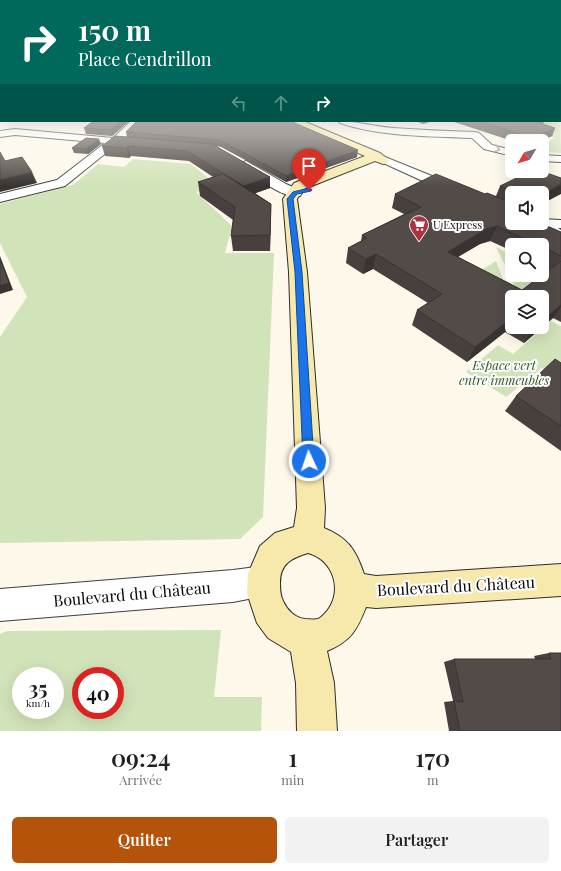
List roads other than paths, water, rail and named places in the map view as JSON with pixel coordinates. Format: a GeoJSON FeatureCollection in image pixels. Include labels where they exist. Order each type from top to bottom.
{"type":"FeatureCollection","features":[{"type":"Feature","properties":{"kind":"street"},"geometry":{"type":"LineString","coordinates":[[0,198],[61,183],[115,141],[136,122]]}},
{"type":"Feature","properties":{"kind":"street"},"geometry":{"type":"LineString","coordinates":[[296,122],[466,195]]}},
{"type":"Feature","properties":{"kind":"street"},"geometry":{"type":"LineString","coordinates":[[346,122],[361,127],[393,131],[475,136],[488,147],[505,151]]}},
{"type":"Feature","properties":{"kind":"street"},"geometry":{"type":"LineString","coordinates":[[0,134],[16,132],[146,144]]}},
{"type":"Feature","properties":{"kind":"street"},"geometry":{"type":"LineString","coordinates":[[308,538],[311,508],[298,272],[290,199],[295,193],[338,179],[380,158]]}},
{"type":"Feature","properties":{"kind":"street"},"geometry":{"type":"LineString","coordinates":[[549,158],[561,159]]}},
{"type":"Feature","properties":{"kind":"street"},"geometry":{"type":"LineString","coordinates":[[234,159],[281,187],[295,193]]}},
{"type":"Feature","properties":{"kind":"street"},"geometry":{"type":"LineString","coordinates":[[549,224],[561,224]]}},
{"type":"Feature","properties":{"kind":"street"},"geometry":{"type":"LineString","coordinates":[[549,230],[561,235]]}},
{"type":"Feature","properties":{"kind":"street"},"geometry":{"type":"LineString","coordinates":[[308,538],[320,541],[340,556],[347,568],[351,588],[351,598],[346,614],[336,627],[322,636],[307,639],[292,635],[279,625],[272,617],[263,597],[263,581],[266,566],[273,554],[283,545],[295,539],[308,538]]}},
{"type":"Feature","properties":{"kind":"street","name":"Boulevard du Château"},"geometry":{"type":"LineString","coordinates":[[351,588],[376,592],[561,580]]}},
{"type":"Feature","properties":{"kind":"street","name":"Boulevard du Château"},"geometry":{"type":"LineString","coordinates":[[0,605],[233,586],[263,581]]}},
{"type":"Feature","properties":{"kind":"street"},"geometry":{"type":"LineString","coordinates":[[307,639],[315,683],[317,731]]}},
{"type":"Feature","properties":{"kind":"place","name":"U Express"},"geometry":{"type":"Point","coordinates":[419,242]}},
{"type":"Feature","properties":{"kind":"park label","name":"Espace vert entre immeubles"},"geometry":{"type":"Point","coordinates":[504,372]}}]}
